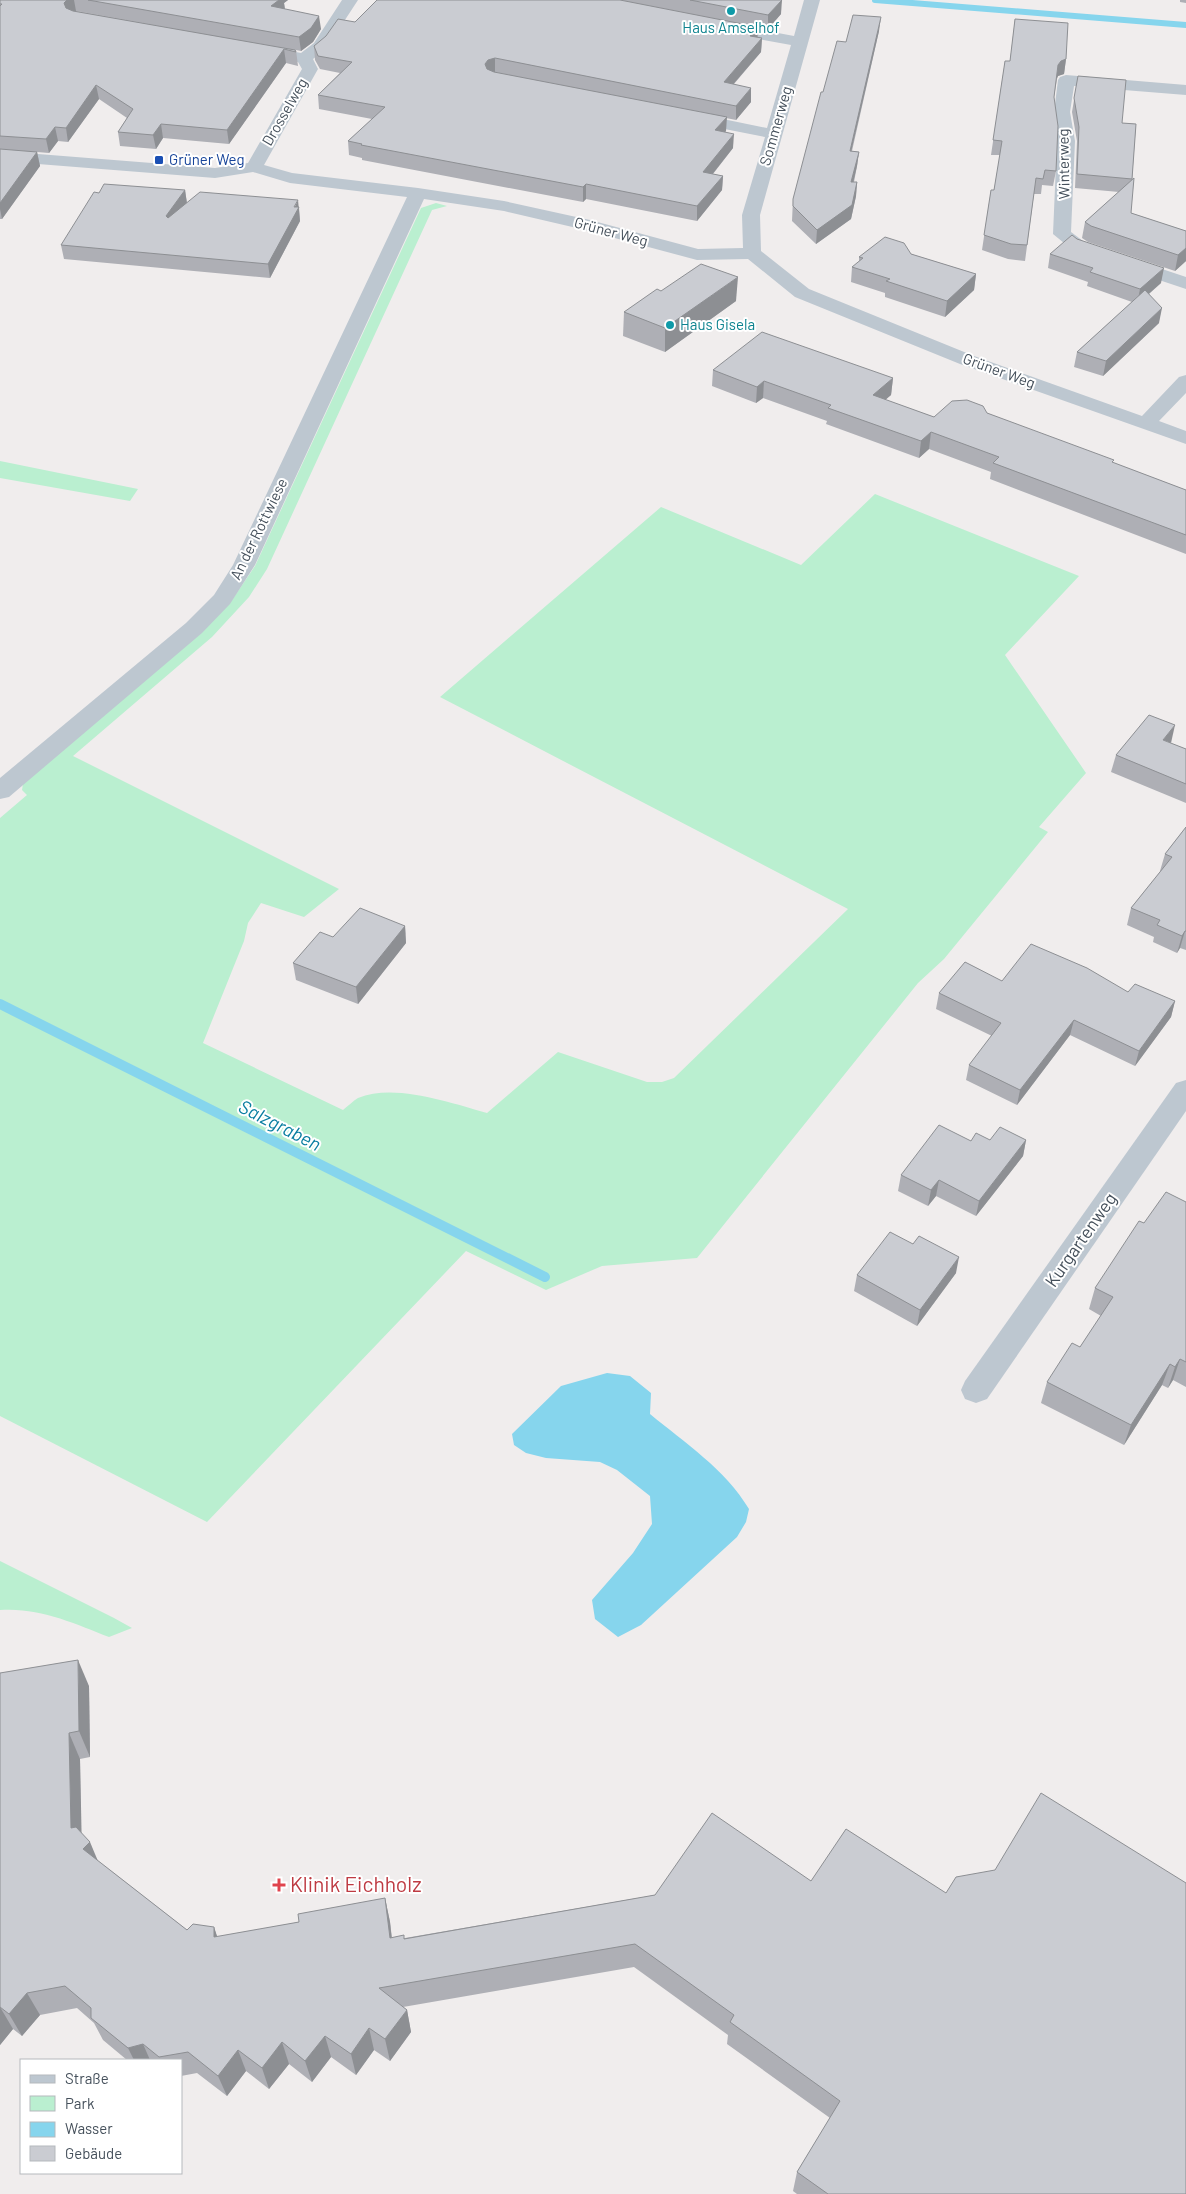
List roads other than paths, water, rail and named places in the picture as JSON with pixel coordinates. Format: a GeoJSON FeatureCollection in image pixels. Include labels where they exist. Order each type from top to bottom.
{"type":"FeatureCollection","features":[{"type":"Feature","properties":{"kind":"street","name":"Drosselweg"},"geometry":{"type":"LineString","coordinates":[[247,48],[304,58],[320,46],[350,0]]}},
{"type":"Feature","properties":{"kind":"street","name":"Sommerweg"},"geometry":{"type":"LineString","coordinates":[[752,253],[751,215],[812,0]]}},
{"type":"Feature","properties":{"kind":"street"},"geometry":{"type":"LineString","coordinates":[[702,23],[800,42]]}},
{"type":"Feature","properties":{"kind":"street","name":"Drosselweg"},"geometry":{"type":"LineString","coordinates":[[254,166],[310,70],[304,58]]}},
{"type":"Feature","properties":{"kind":"street","name":"Winterweg"},"geometry":{"type":"LineString","coordinates":[[1186,90],[1066,80],[1062,112],[1066,141],[1062,234],[1081,248],[1186,283]]}},
{"type":"Feature","properties":{"kind":"street"},"geometry":{"type":"LineString","coordinates":[[677,115],[773,134]]}},
{"type":"Feature","properties":{"kind":"street","name":"Grüner Weg"},"geometry":{"type":"LineString","coordinates":[[0,156],[215,173],[254,166],[290,178],[418,193],[504,206],[584,224],[697,255],[752,253],[802,293],[967,360],[1186,438]]}},
{"type":"Feature","properties":{"kind":"street","name":"An der Rottwiese"},"geometry":{"type":"LineString","coordinates":[[0,791],[194,628],[222,599],[244,565],[418,193]]}},
{"type":"Feature","properties":{"kind":"street"},"geometry":{"type":"LineString","coordinates":[[1145,424],[1186,381]]}},
{"type":"Feature","properties":{"kind":"street","name":"Kurgartenweg"},"geometry":{"type":"LineString","coordinates":[[976,1390],[1186,1090]]}},
{"type":"Feature","properties":{"kind":"water"},"geometry":{"type":"Polygon","coordinates":[[[607,1373],[630,1376],[651,1393],[650,1414],[716,1469],[728,1481],[749,1509],[746,1522],[737,1537],[641,1625],[618,1637],[595,1619],[592,1600],[633,1553],[652,1524],[650,1496],[617,1470],[600,1462],[546,1458],[526,1453],[514,1445],[512,1434],[561,1386],[607,1373]]]}},
{"type":"Feature","properties":{"kind":"waterway"},"geometry":{"type":"LineString","coordinates":[[875,0],[1186,25]]}},
{"type":"Feature","properties":{"kind":"waterway","name":"Salzgraben"},"geometry":{"type":"LineString","coordinates":[[0,1004],[545,1277]]}},
{"type":"Feature","properties":{"kind":"place","name":"Haus Amselhof"},"geometry":{"type":"Point","coordinates":[731,11]}},
{"type":"Feature","properties":{"kind":"place","name":"Grüner Weg"},"geometry":{"type":"Point","coordinates":[159,160]}},
{"type":"Feature","properties":{"kind":"place","name":"Haus Gisela"},"geometry":{"type":"Point","coordinates":[670,325]}},
{"type":"Feature","properties":{"kind":"place","name":"Klinik Eichholz"},"geometry":{"type":"Point","coordinates":[279,1885]}}]}
